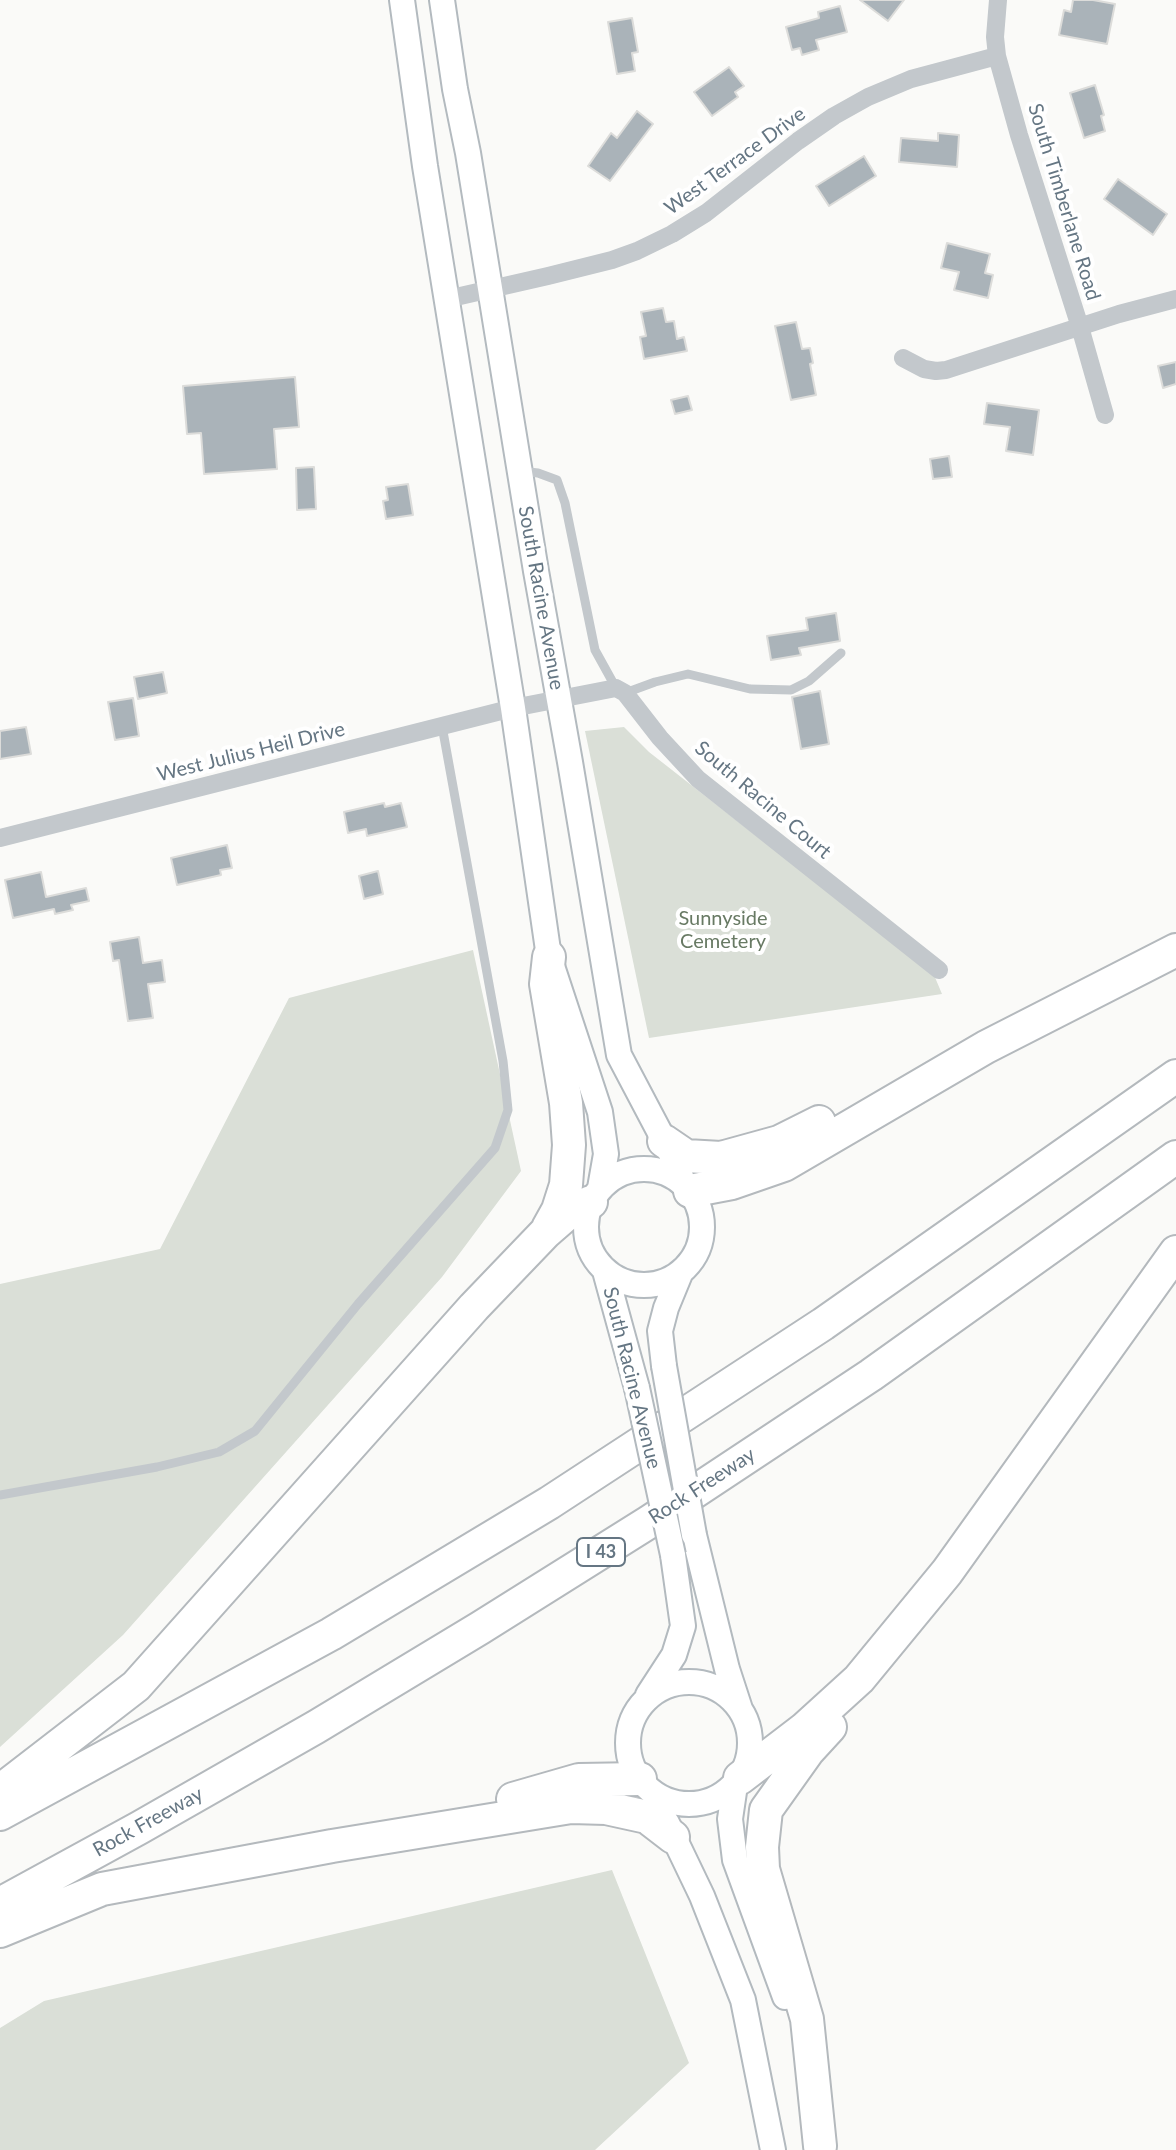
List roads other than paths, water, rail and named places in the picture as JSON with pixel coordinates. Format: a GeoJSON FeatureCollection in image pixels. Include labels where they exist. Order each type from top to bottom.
{"type":"FeatureCollection","features":[{"type":"Feature","properties":{"kind":"highway"},"geometry":{"type":"LineString","coordinates":[[664,1141],[686,1156],[721,1158],[779,1142],[986,1047],[1176,950]]}},
{"type":"Feature","properties":{"kind":"highway"},"geometry":{"type":"LineString","coordinates":[[545,1233],[558,1210],[566,1185],[569,1145],[566,1103],[546,984],[549,957]]}},
{"type":"Feature","properties":{"kind":"highway"},"geometry":{"type":"LineString","coordinates":[[686,1187],[732,1183],[784,1165],[986,1047]]}},
{"type":"Feature","properties":{"kind":"highway"},"geometry":{"type":"LineString","coordinates":[[0,1814],[331,1634],[549,1503],[823,1324],[1176,1076]]}},
{"type":"Feature","properties":{"kind":"highway","name":"Rock Freeway"},"geometry":{"type":"LineString","coordinates":[[0,1904],[316,1727],[636,1530],[871,1375],[1176,1157]]}},
{"type":"Feature","properties":{"kind":"highway"},"geometry":{"type":"LineString","coordinates":[[0,1791],[136,1686],[474,1307],[545,1233],[596,1195]]}},
{"type":"Feature","properties":{"kind":"highway"},"geometry":{"type":"LineString","coordinates":[[737,1781],[804,1729],[859,1679],[947,1572],[1176,1252]]}},
{"type":"Feature","properties":{"kind":"highway"},"geometry":{"type":"LineString","coordinates":[[820,2148],[807,2019],[763,1869],[762,1832],[766,1810],[808,1751],[874,1680],[915,1626],[947,1572]]}},
{"type":"Feature","properties":{"kind":"highway"},"geometry":{"type":"LineString","coordinates":[[332,1846],[473,1811],[579,1780],[646,1785]]}},
{"type":"Feature","properties":{"kind":"highway"},"geometry":{"type":"LineString","coordinates":[[0,1931],[102,1889],[332,1846],[571,1807],[606,1808],[647,1817],[673,1837]]}},
{"type":"Feature","properties":{"kind":"main road"},"geometry":{"type":"LineString","coordinates":[[402,0],[425,166],[513,708],[549,957],[600,1112],[606,1154],[596,1195],[585,1220],[586,1239],[593,1257],[605,1271],[622,1282],[642,1286],[662,1283],[680,1274],[693,1260],[701,1244],[703,1225],[700,1207],[686,1187],[670,1175],[656,1170],[625,1172],[612,1178],[596,1195]]}},
{"type":"Feature","properties":{"kind":"main road","name":"South Racine Avenue"},"geometry":{"type":"LineString","coordinates":[[442,0],[619,1055],[686,1187]]}},
{"type":"Feature","properties":{"kind":"main road","name":"South Racine Avenue"},"geometry":{"type":"LineString","coordinates":[[605,1271],[637,1388],[673,1555],[683,1626],[674,1655],[638,1711]]}},
{"type":"Feature","properties":{"kind":"main road","name":"South Racine Avenue"},"geometry":{"type":"LineString","coordinates":[[680,1274],[660,1331],[664,1366],[694,1535],[727,1669],[741,1711]]}},
{"type":"Feature","properties":{"kind":"main road"},"geometry":{"type":"LineString","coordinates":[[773,2150],[743,2000],[702,1896],[646,1785],[631,1763],[628,1745],[630,1727],[651,1696],[669,1686],[689,1682],[710,1686],[728,1696],[741,1711],[749,1728],[750,1747],[746,1765],[737,1781],[730,1819],[735,1860],[794,2027],[820,2148]]}},
{"type":"Feature","properties":{"kind":"main road"},"geometry":{"type":"LineString","coordinates":[[646,1785],[672,1802],[690,1804],[714,1799],[737,1781]]}},
{"type":"Feature","properties":{"kind":"street","name":"South Timberlane Road"},"geometry":{"type":"LineString","coordinates":[[998,0],[997,56],[1105,415]]}},
{"type":"Feature","properties":{"kind":"street","name":"West Terrace Drive"},"geometry":{"type":"LineString","coordinates":[[447,299],[612,260],[637,251],[706,213],[798,141],[846,110],[911,79],[997,56]]}},
{"type":"Feature","properties":{"kind":"street"},"geometry":{"type":"LineString","coordinates":[[903,358],[924,369],[946,370],[1176,299]]}},
{"type":"Feature","properties":{"kind":"street"},"geometry":{"type":"LineString","coordinates":[[513,708],[621,691]]}},
{"type":"Feature","properties":{"kind":"street","name":"South Racine Court"},"geometry":{"type":"LineString","coordinates":[[621,691],[698,779],[939,970]]}},
{"type":"Feature","properties":{"kind":"street","name":"West Julius Heil Drive"},"geometry":{"type":"LineString","coordinates":[[0,838],[513,708]]}},
{"type":"Feature","properties":{"kind":"lane"},"geometry":{"type":"LineString","coordinates":[[520,471],[557,480],[565,503],[595,650],[621,691],[688,674],[750,689],[791,690],[809,681],[841,653]]}},
{"type":"Feature","properties":{"kind":"lane"},"geometry":{"type":"LineString","coordinates":[[0,1495],[157,1467],[219,1452],[255,1431],[358,1304],[495,1148],[508,1110],[503,1061],[442,726]]}},
{"type":"Feature","properties":{"kind":"park label","name":"Sunnyside Cemetery"},"geometry":{"type":"Point","coordinates":[723,930]}}]}
